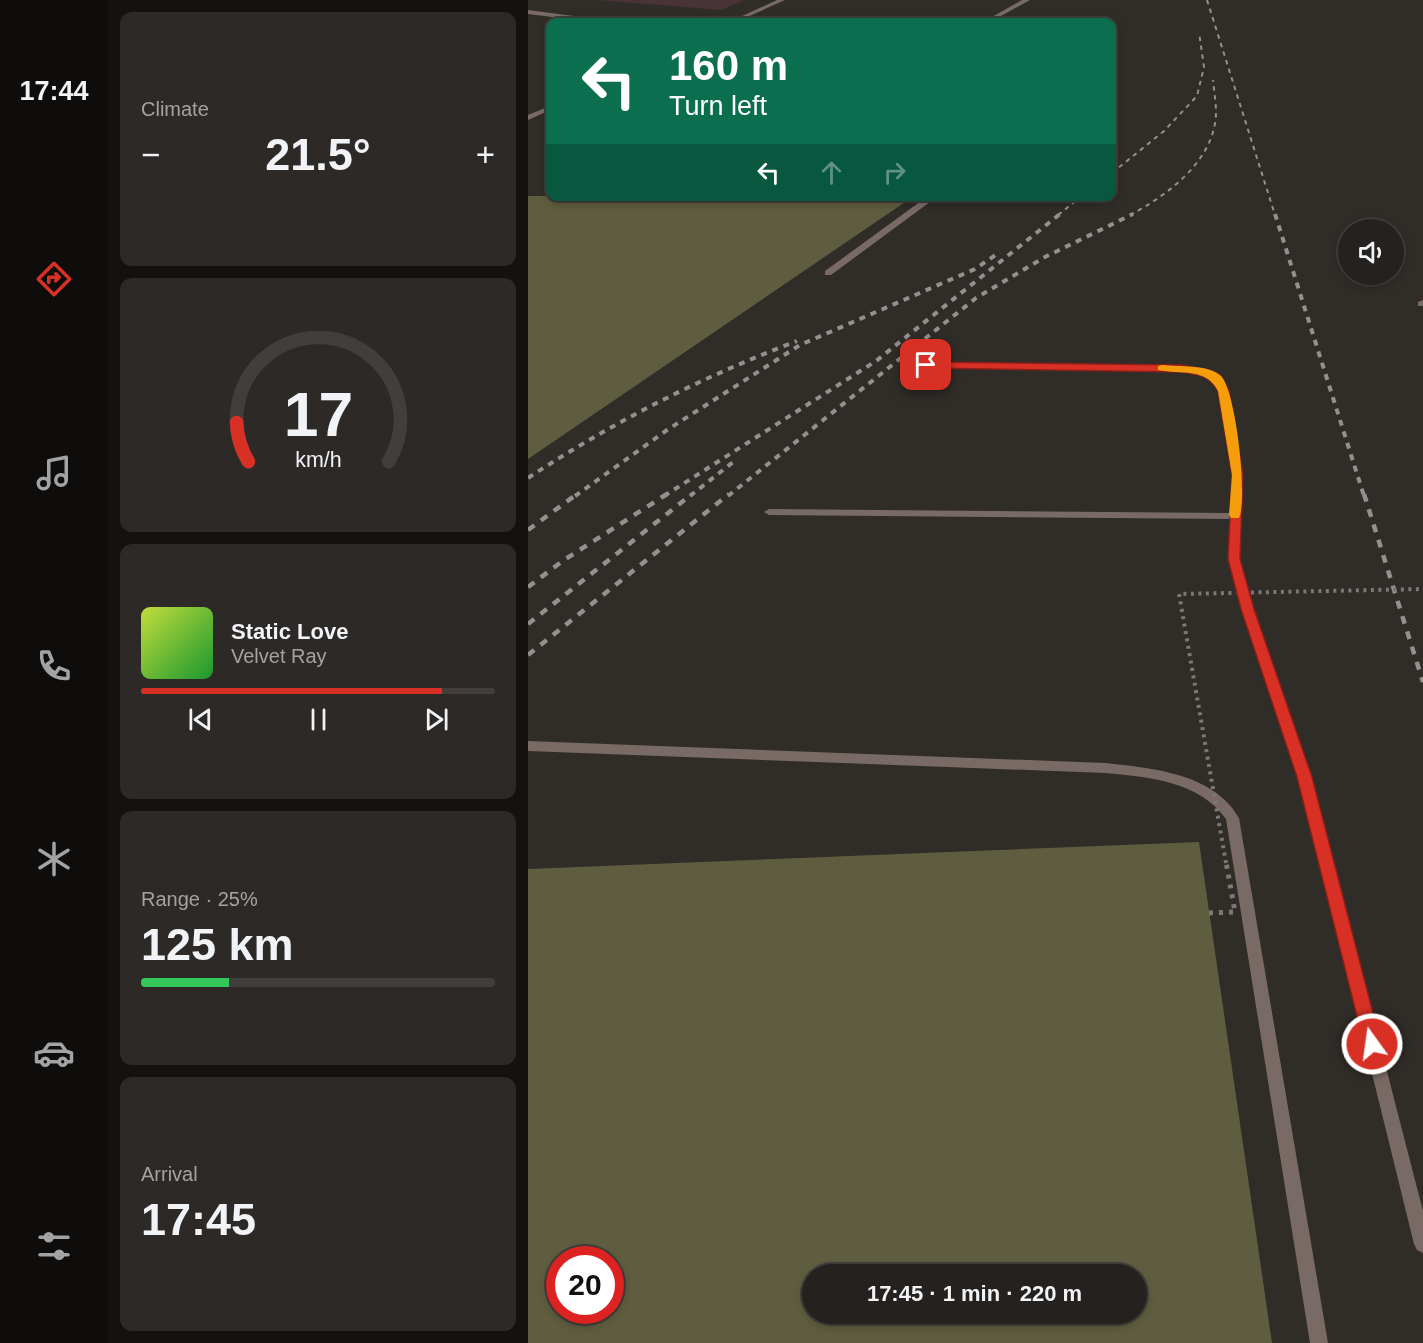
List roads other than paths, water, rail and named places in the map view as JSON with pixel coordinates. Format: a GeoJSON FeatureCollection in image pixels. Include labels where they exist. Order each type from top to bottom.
{"type":"FeatureCollection","features":[{"type":"Feature","properties":{"kind":"lane"},"geometry":{"type":"LineString","coordinates":[[741,18],[782,0]]}},
{"type":"Feature","properties":{"kind":"lane"},"geometry":{"type":"LineString","coordinates":[[994,18],[1028,0]]}},
{"type":"Feature","properties":{"kind":"lane"},"geometry":{"type":"LineString","coordinates":[[528,12],[574,18]]}},
{"type":"Feature","properties":{"kind":"lane"},"geometry":{"type":"LineString","coordinates":[[528,118],[546,110]]}},
{"type":"Feature","properties":{"kind":"lane"},"geometry":{"type":"LineString","coordinates":[[828,273],[927,201]]}},
{"type":"Feature","properties":{"kind":"lane"},"geometry":{"type":"LineString","coordinates":[[926,365],[1181,368],[1204,372],[1216,378],[1224,391],[1237,475],[1234,559],[1248,609],[1305,777],[1423,1244]]}},
{"type":"Feature","properties":{"kind":"lane"},"geometry":{"type":"LineString","coordinates":[[769,512],[1235,516]]}},
{"type":"Feature","properties":{"kind":"lane"},"geometry":{"type":"LineString","coordinates":[[528,746],[1037,764],[1121,770],[1177,779],[1215,798],[1232,818],[1319,1343]]}},
{"type":"Feature","properties":{"kind":"railway"},"geometry":{"type":"LineString","coordinates":[[1207,0],[1275,215]]}},
{"type":"Feature","properties":{"kind":"railway"},"geometry":{"type":"LineString","coordinates":[[1116,170],[1164,131],[1197,96],[1204,67],[1199,32]]}},
{"type":"Feature","properties":{"kind":"railway"},"geometry":{"type":"LineString","coordinates":[[1130,215],[1174,186],[1198,161],[1214,130],[1216,113],[1213,80]]}},
{"type":"Feature","properties":{"kind":"railway"},"geometry":{"type":"LineString","coordinates":[[1058,215],[1076,201]]}},
{"type":"Feature","properties":{"kind":"railway"},"geometry":{"type":"LineString","coordinates":[[664,496],[876,361],[1060,214]]}},
{"type":"Feature","properties":{"kind":"railway"},"geometry":{"type":"LineString","coordinates":[[728,496],[976,298],[1045,257],[1133,214]]}},
{"type":"Feature","properties":{"kind":"railway"},"geometry":{"type":"LineString","coordinates":[[1275,214],[1364,496]]}},
{"type":"Feature","properties":{"kind":"railway"},"geometry":{"type":"LineString","coordinates":[[575,496],[667,430],[800,345],[975,269],[1000,252]]}},
{"type":"Feature","properties":{"kind":"railway"},"geometry":{"type":"LineString","coordinates":[[528,478],[593,438],[659,402],[693,385],[797,341]]}},
{"type":"Feature","properties":{"kind":"railway"},"geometry":{"type":"LineString","coordinates":[[690,496],[737,459]]}},
{"type":"Feature","properties":{"kind":"railway"},"geometry":{"type":"LineString","coordinates":[[528,530],[577,494]]}},
{"type":"Feature","properties":{"kind":"railway"},"geometry":{"type":"LineString","coordinates":[[528,587],[564,560],[667,494]]}},
{"type":"Feature","properties":{"kind":"railway"},"geometry":{"type":"LineString","coordinates":[[528,624],[692,494]]}},
{"type":"Feature","properties":{"kind":"railway"},"geometry":{"type":"LineString","coordinates":[[528,655],[729,494]]}},
{"type":"Feature","properties":{"kind":"railway"},"geometry":{"type":"LineString","coordinates":[[1364,494],[1423,682]]}}]}
